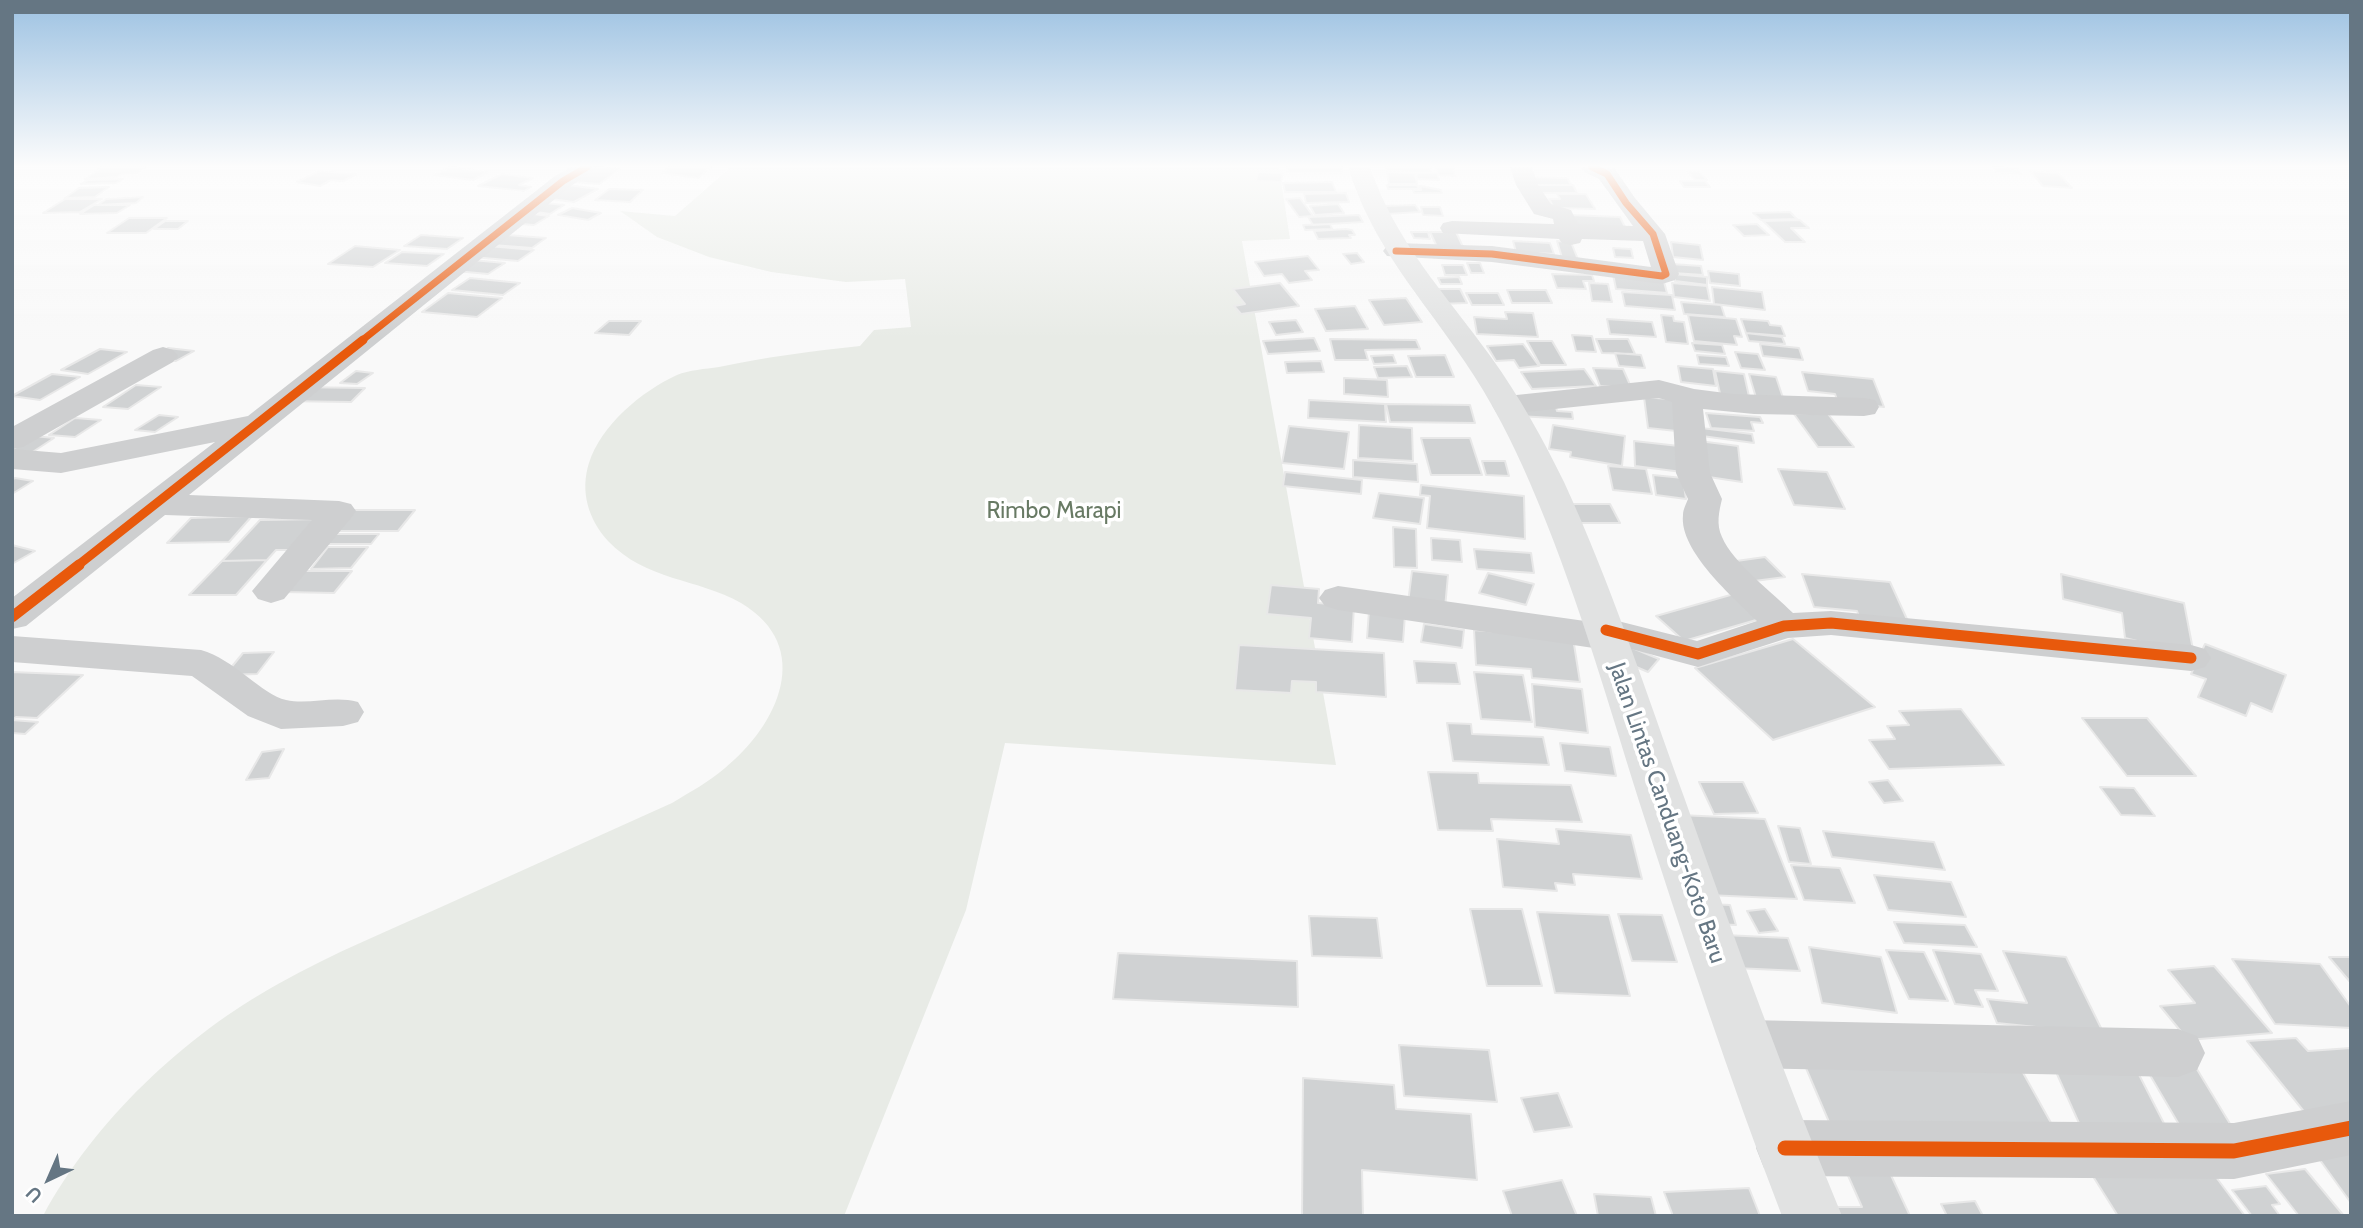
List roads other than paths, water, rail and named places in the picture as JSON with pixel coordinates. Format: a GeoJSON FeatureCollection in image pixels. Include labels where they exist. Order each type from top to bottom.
{"type":"FeatureCollection","features":[{"type":"Feature","properties":{"kind":"main road","name":"Jalan Lintas Canduang-Koto Baru"},"geometry":{"type":"LineString","coordinates":[[1393,224],[1404,234],[1507,405],[1546,481],[1606,634],[1747,1044],[1812,1216]]}},
{"type":"Feature","properties":{"kind":"street"},"geometry":{"type":"LineString","coordinates":[[12,617],[159,504],[253,425],[507,224]]}},
{"type":"Feature","properties":{"kind":"street"},"geometry":{"type":"LineString","coordinates":[[1566,224],[1586,268]]}},
{"type":"Feature","properties":{"kind":"street"},"geometry":{"type":"LineString","coordinates":[[1404,234],[1492,254],[1662,276],[1667,273],[1653,234],[1646,224]]}},
{"type":"Feature","properties":{"kind":"street"},"geometry":{"type":"LineString","coordinates":[[1481,227],[1492,254]]}},
{"type":"Feature","properties":{"kind":"street"},"geometry":{"type":"LineString","coordinates":[[1404,234],[1481,227],[1653,234]]}},
{"type":"Feature","properties":{"kind":"street"},"geometry":{"type":"LineString","coordinates":[[12,440],[163,356]]}},
{"type":"Feature","properties":{"kind":"street"},"geometry":{"type":"LineString","coordinates":[[1507,405],[1646,389],[1675,391],[1687,397],[1782,406],[1864,407]]}},
{"type":"Feature","properties":{"kind":"street"},"geometry":{"type":"LineString","coordinates":[[1687,397],[1693,473],[1704,499],[1700,516],[1704,537],[1722,564],[1784,626]]}},
{"type":"Feature","properties":{"kind":"street"},"geometry":{"type":"LineString","coordinates":[[12,459],[61,463],[253,425]]}},
{"type":"Feature","properties":{"kind":"street"},"geometry":{"type":"LineString","coordinates":[[159,504],[339,511],[271,591]]}},
{"type":"Feature","properties":{"kind":"street"},"geometry":{"type":"LineString","coordinates":[[1338,598],[1606,634],[1698,654],[1784,626],[1831,624],[2191,658]]}},
{"type":"Feature","properties":{"kind":"street"},"geometry":{"type":"LineString","coordinates":[[12,649],[201,663],[215,669],[268,709],[279,714],[343,712]]}},
{"type":"Feature","properties":{"kind":"street"},"geometry":{"type":"LineString","coordinates":[[1747,1044],[2178,1053]]}},
{"type":"Feature","properties":{"kind":"street"},"geometry":{"type":"LineString","coordinates":[[1785,1148],[2234,1151],[2351,1128]]}},
{"type":"Feature","properties":{"kind":"park label","name":"Rimbo Marapi"},"geometry":{"type":"Point","coordinates":[1054,511]}}]}
